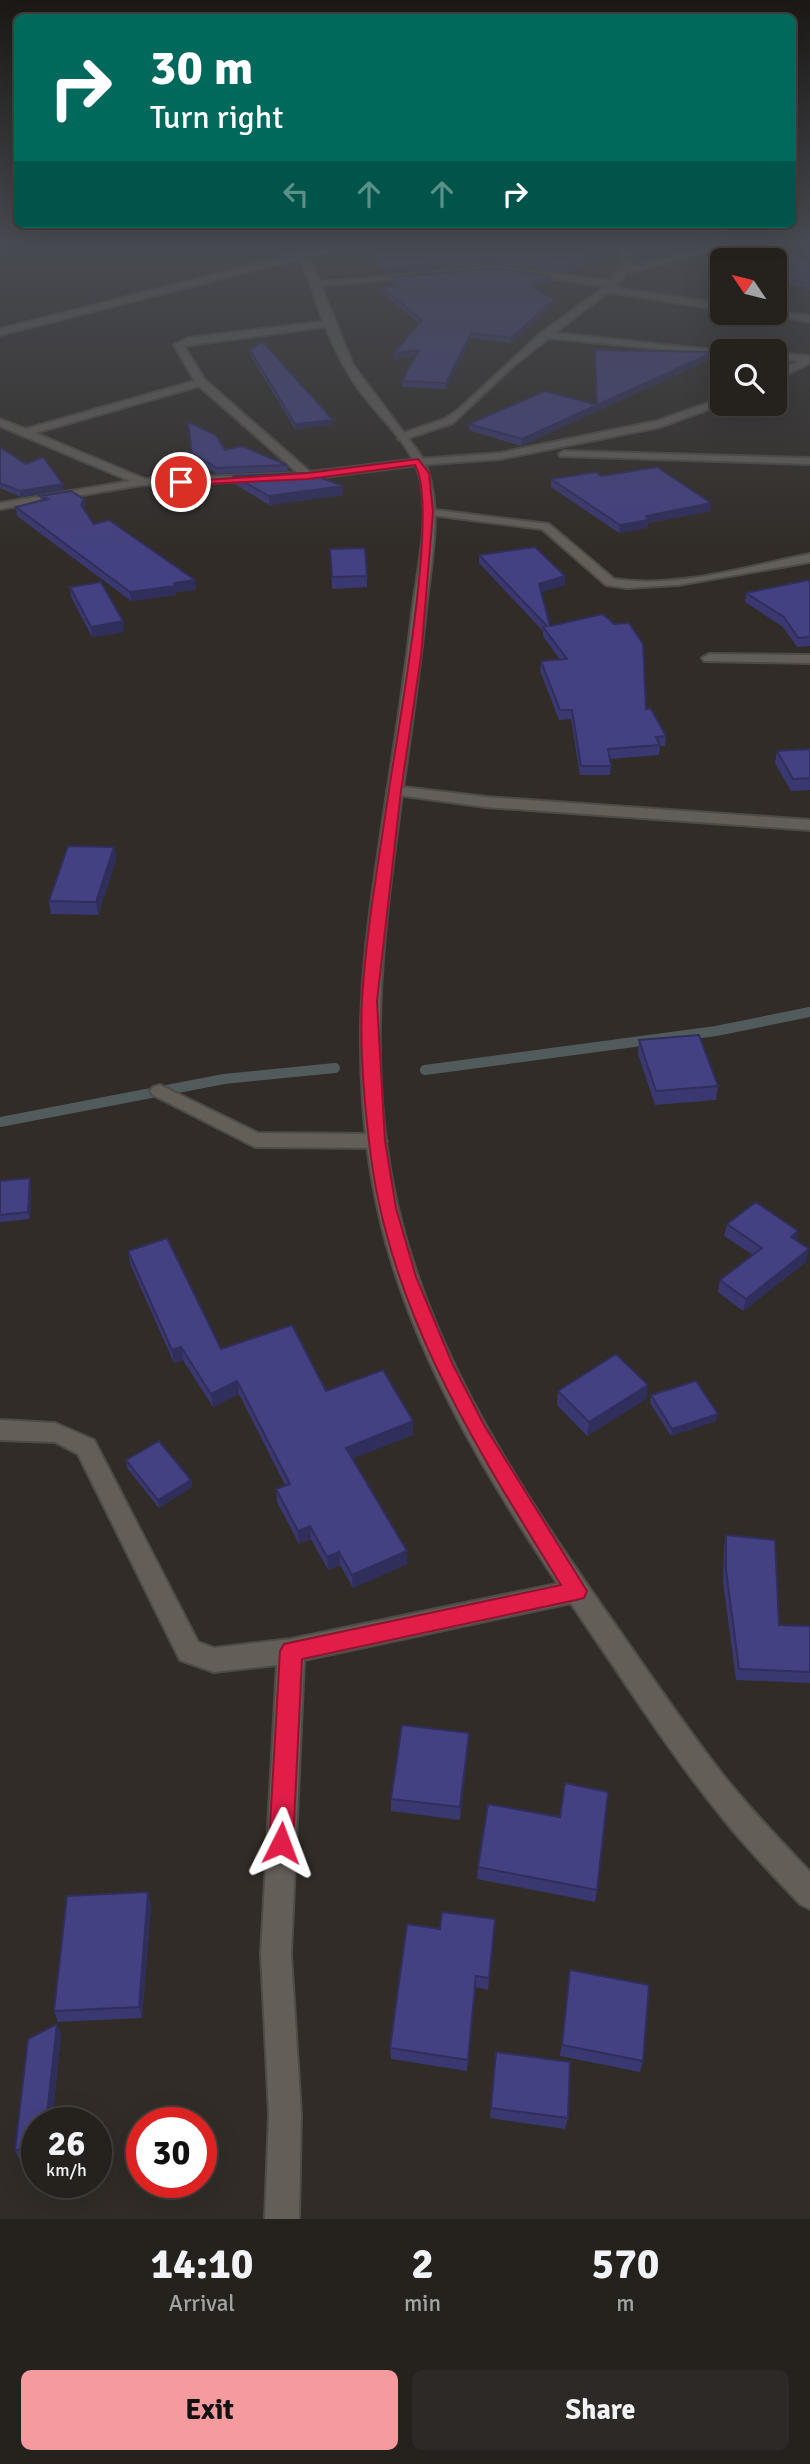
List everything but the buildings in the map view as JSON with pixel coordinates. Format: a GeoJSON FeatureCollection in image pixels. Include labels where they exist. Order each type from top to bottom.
{"type":"FeatureCollection","features":[{"type":"Feature","properties":{"kind":"street"},"geometry":{"type":"LineString","coordinates":[[179,346],[201,382],[308,476]]}},
{"type":"Feature","properties":{"kind":"street"},"geometry":{"type":"LineString","coordinates":[[339,346],[357,380],[418,462],[427,486],[428,512],[415,656],[395,791],[370,1001],[377,1141],[388,1208],[408,1277],[443,1363],[477,1431],[576,1591],[732,1808],[810,1895]]}},
{"type":"Feature","properties":{"kind":"street"},"geometry":{"type":"LineString","coordinates":[[402,437],[449,421],[532,346]]}},
{"type":"Feature","properties":{"kind":"street"},"geometry":{"type":"LineString","coordinates":[[657,346],[710,351]]}},
{"type":"Feature","properties":{"kind":"street"},"geometry":{"type":"LineString","coordinates":[[787,357],[810,359]]}},
{"type":"Feature","properties":{"kind":"street"},"geometry":{"type":"LineString","coordinates":[[787,371],[810,359]]}},
{"type":"Feature","properties":{"kind":"street"},"geometry":{"type":"LineString","coordinates":[[24,433],[201,382]]}},
{"type":"Feature","properties":{"kind":"street"},"geometry":{"type":"LineString","coordinates":[[500,456],[660,424],[710,406]]}},
{"type":"Feature","properties":{"kind":"street"},"geometry":{"type":"LineString","coordinates":[[0,422],[143,482]]}},
{"type":"Feature","properties":{"kind":"street"},"geometry":{"type":"LineString","coordinates":[[0,506],[143,482],[308,476],[418,462],[500,456],[636,453],[734,461],[810,461]]}},
{"type":"Feature","properties":{"kind":"street"},"geometry":{"type":"LineString","coordinates":[[428,512],[545,526],[610,582],[618,584],[659,583],[810,558]]}},
{"type":"Feature","properties":{"kind":"street"},"geometry":{"type":"LineString","coordinates":[[709,658],[810,659]]}},
{"type":"Feature","properties":{"kind":"street"},"geometry":{"type":"LineString","coordinates":[[395,791],[486,802],[810,825]]}},
{"type":"Feature","properties":{"kind":"street"},"geometry":{"type":"LineString","coordinates":[[160,1091],[255,1140],[377,1141]]}},
{"type":"Feature","properties":{"kind":"street"},"geometry":{"type":"LineString","coordinates":[[0,1430],[53,1429],[70,1435],[86,1447],[189,1651],[214,1660],[291,1651],[576,1591]]}},
{"type":"Feature","properties":{"kind":"street"},"geometry":{"type":"LineString","coordinates":[[282,2219],[285,2115],[276,1954],[291,1651]]}},
{"type":"Feature","properties":{"kind":"waterway"},"geometry":{"type":"LineString","coordinates":[[425,1070],[716,1031],[810,1012]]}},
{"type":"Feature","properties":{"kind":"waterway"},"geometry":{"type":"LineString","coordinates":[[0,1122],[224,1079],[335,1068]]}},
{"type":"Feature","properties":{"kind":"route"},"geometry":{"type":"LineString","coordinates":[[181,482],[308,476],[418,462],[425,473],[428,512],[415,656],[395,791],[370,1001],[370,1045],[377,1141],[388,1208],[408,1277],[443,1363],[477,1431],[576,1591],[291,1651],[281,1843]]}}]}
